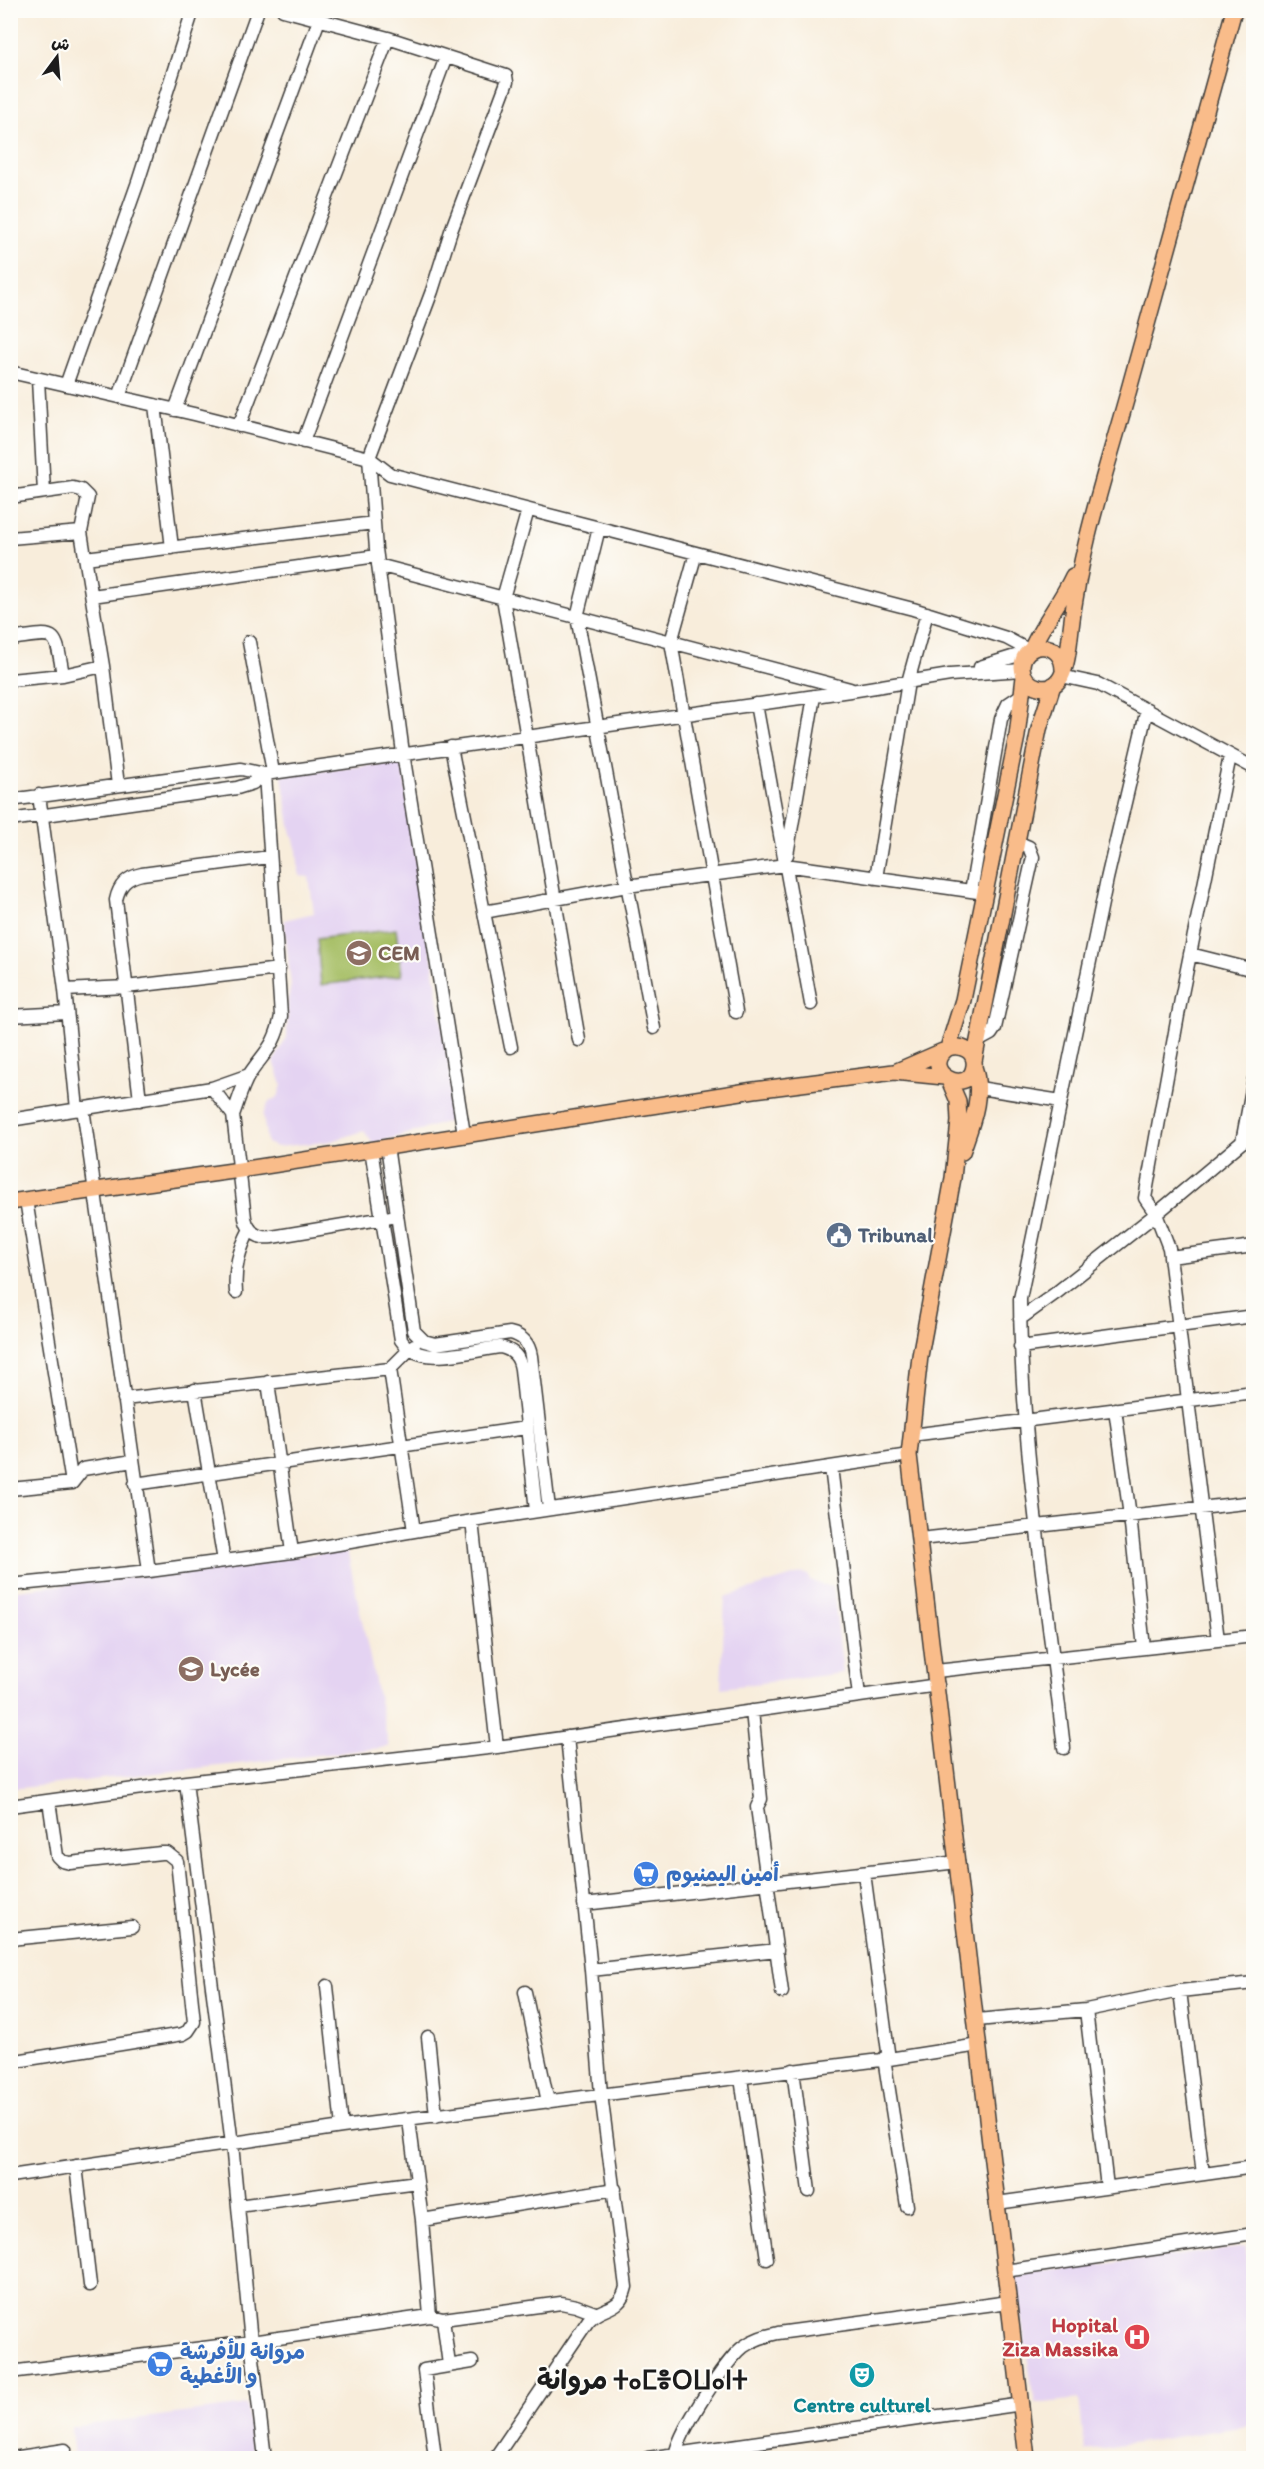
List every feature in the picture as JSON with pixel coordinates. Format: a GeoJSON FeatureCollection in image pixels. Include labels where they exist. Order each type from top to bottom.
{"type":"FeatureCollection","features":[{"type":"Feature","properties":{"kind":"main road"},"geometry":{"type":"LineString","coordinates":[[18,1201],[240,1170],[754,1090],[894,1072],[947,1079],[954,1082],[966,1079],[974,1064],[980,1040],[982,1018],[1041,723],[1059,677],[1083,554],[1234,10]]}},
{"type":"Feature","properties":{"kind":"main road"},"geometry":{"type":"LineString","coordinates":[[1027,2458],[909,1455],[920,1356],[953,1178],[960,1107],[956,1094],[941,1072],[938,1061],[946,1049],[963,1000],[978,892],[1017,736],[1023,694],[1022,664],[1041,628],[1064,595],[1083,554]]}},
{"type":"Feature","properties":{"kind":"main road"},"geometry":{"type":"LineString","coordinates":[[1023,673],[1034,686],[1047,687],[1059,677],[1061,658],[1053,649],[1040,647],[1030,651]]}},
{"type":"Feature","properties":{"kind":"main road"},"geometry":{"type":"LineString","coordinates":[[894,1072],[954,1046],[966,1049],[974,1064],[979,1088],[972,1124],[953,1178]]}},
{"type":"Feature","properties":{"kind":"street"},"geometry":{"type":"LineString","coordinates":[[66,385],[138,182],[193,10]]}},
{"type":"Feature","properties":{"kind":"street"},"geometry":{"type":"LineString","coordinates":[[119,397],[258,10]]}},
{"type":"Feature","properties":{"kind":"street"},"geometry":{"type":"LineString","coordinates":[[283,10],[388,38],[506,76],[507,82],[369,458],[378,561],[403,753],[464,1134]]}},
{"type":"Feature","properties":{"kind":"street"},"geometry":{"type":"LineString","coordinates":[[175,410],[320,20]]}},
{"type":"Feature","properties":{"kind":"street"},"geometry":{"type":"LineString","coordinates":[[239,426],[388,38]]}},
{"type":"Feature","properties":{"kind":"street"},"geometry":{"type":"LineString","coordinates":[[303,442],[446,57]]}},
{"type":"Feature","properties":{"kind":"street"},"geometry":{"type":"LineString","coordinates":[[10,372],[369,458],[390,474],[927,613],[1006,638],[1030,651]]}},
{"type":"Feature","properties":{"kind":"street"},"geometry":{"type":"LineString","coordinates":[[38,379],[44,492]]}},
{"type":"Feature","properties":{"kind":"street"},"geometry":{"type":"LineString","coordinates":[[155,405],[172,548]]}},
{"type":"Feature","properties":{"kind":"street"},"geometry":{"type":"LineString","coordinates":[[10,497],[73,488],[81,489],[88,497],[81,531],[104,666],[118,786]]}},
{"type":"Feature","properties":{"kind":"street"},"geometry":{"type":"LineString","coordinates":[[528,510],[503,598],[579,1040]]}},
{"type":"Feature","properties":{"kind":"street"},"geometry":{"type":"LineString","coordinates":[[85,558],[374,522]]}},
{"type":"Feature","properties":{"kind":"street"},"geometry":{"type":"LineString","coordinates":[[599,528],[577,617],[654,1028]]}},
{"type":"Feature","properties":{"kind":"street"},"geometry":{"type":"LineString","coordinates":[[10,538],[81,531]]}},
{"type":"Feature","properties":{"kind":"street"},"geometry":{"type":"LineString","coordinates":[[696,553],[671,642],[736,1012]]}},
{"type":"Feature","properties":{"kind":"street"},"geometry":{"type":"LineString","coordinates":[[92,596],[378,561],[503,598],[857,690]]}},
{"type":"Feature","properties":{"kind":"street"},"geometry":{"type":"LineString","coordinates":[[876,878],[908,682],[927,613]]}},
{"type":"Feature","properties":{"kind":"street"},"geometry":{"type":"LineString","coordinates":[[10,639],[47,635],[54,638],[58,644],[63,675]]}},
{"type":"Feature","properties":{"kind":"street"},"geometry":{"type":"LineString","coordinates":[[249,642],[266,773],[269,857],[281,1016],[278,1035],[272,1047],[249,1075],[233,1115],[245,1218],[250,1229],[266,1238],[398,1216]]}},
{"type":"Feature","properties":{"kind":"street"},"geometry":{"type":"LineString","coordinates":[[10,800],[241,769],[266,773],[857,690],[950,675],[1030,651]]}},
{"type":"Feature","properties":{"kind":"street"},"geometry":{"type":"LineString","coordinates":[[10,680],[63,675],[104,666]]}},
{"type":"Feature","properties":{"kind":"street"},"geometry":{"type":"LineString","coordinates":[[950,675],[1023,673]]}},
{"type":"Feature","properties":{"kind":"street"},"geometry":{"type":"LineString","coordinates":[[1059,677],[1098,684],[1254,768]]}},
{"type":"Feature","properties":{"kind":"street"},"geometry":{"type":"LineString","coordinates":[[785,865],[814,696]]}},
{"type":"Feature","properties":{"kind":"street"},"geometry":{"type":"LineString","coordinates":[[756,704],[811,1004]]}},
{"type":"Feature","properties":{"kind":"street"},"geometry":{"type":"LineString","coordinates":[[1064,1748],[1026,1420],[1020,1347],[1020,1299],[1107,879],[1147,709]]}},
{"type":"Feature","properties":{"kind":"street"},"geometry":{"type":"LineString","coordinates":[[451,747],[511,1047]]}},
{"type":"Feature","properties":{"kind":"street"},"geometry":{"type":"LineString","coordinates":[[1218,1640],[1169,1248],[1156,1214],[1145,1198],[1190,954],[1230,756]]}},
{"type":"Feature","properties":{"kind":"street"},"geometry":{"type":"LineString","coordinates":[[10,820],[237,788],[253,783],[266,773]]}},
{"type":"Feature","properties":{"kind":"street"},"geometry":{"type":"LineString","coordinates":[[39,795],[65,990],[66,1013],[149,1571]]}},
{"type":"Feature","properties":{"kind":"street"},"geometry":{"type":"LineString","coordinates":[[140,1100],[116,900],[122,885],[127,879],[142,874],[269,857]]}},
{"type":"Feature","properties":{"kind":"street"},"geometry":{"type":"LineString","coordinates":[[484,912],[627,886],[785,865],[978,892]]}},
{"type":"Feature","properties":{"kind":"street"},"geometry":{"type":"LineString","coordinates":[[1190,954],[1254,970]]}},
{"type":"Feature","properties":{"kind":"street"},"geometry":{"type":"LineString","coordinates":[[65,990],[126,987],[279,969]]}},
{"type":"Feature","properties":{"kind":"street"},"geometry":{"type":"LineString","coordinates":[[10,1016],[66,1013]]}},
{"type":"Feature","properties":{"kind":"street"},"geometry":{"type":"LineString","coordinates":[[10,1119],[212,1089],[249,1075]]}},
{"type":"Feature","properties":{"kind":"street"},"geometry":{"type":"LineString","coordinates":[[1242,1142],[1254,1079]]}},
{"type":"Feature","properties":{"kind":"street"},"geometry":{"type":"LineString","coordinates":[[979,1088],[1061,1101]]}},
{"type":"Feature","properties":{"kind":"street"},"geometry":{"type":"LineString","coordinates":[[212,1089],[233,1115]]}},
{"type":"Feature","properties":{"kind":"street"},"geometry":{"type":"LineString","coordinates":[[1020,1319],[1156,1214],[1242,1142],[1254,1135]]}},
{"type":"Feature","properties":{"kind":"street"},"geometry":{"type":"LineString","coordinates":[[387,1146],[411,1323],[419,1338],[435,1344],[510,1333],[517,1334],[527,1343],[531,1356],[543,1510]]}},
{"type":"Feature","properties":{"kind":"street"},"geometry":{"type":"LineString","coordinates":[[371,1149],[401,1340],[409,1350],[427,1356],[500,1347],[512,1352],[520,1362],[526,1428],[543,1510]]}},
{"type":"Feature","properties":{"kind":"street"},"geometry":{"type":"LineString","coordinates":[[18,1201],[72,1483]]}},
{"type":"Feature","properties":{"kind":"street"},"geometry":{"type":"LineString","coordinates":[[236,1292],[239,1253],[250,1229]]}},
{"type":"Feature","properties":{"kind":"street"},"geometry":{"type":"LineString","coordinates":[[1170,1257],[1254,1246]]}},
{"type":"Feature","properties":{"kind":"street"},"geometry":{"type":"LineString","coordinates":[[1020,1347],[1254,1316]]}},
{"type":"Feature","properties":{"kind":"street"},"geometry":{"type":"LineString","coordinates":[[124,1399],[390,1369],[419,1338]]}},
{"type":"Feature","properties":{"kind":"street"},"geometry":{"type":"LineString","coordinates":[[390,1369],[414,1531]]}},
{"type":"Feature","properties":{"kind":"street"},"geometry":{"type":"LineString","coordinates":[[268,1382],[292,1552]]}},
{"type":"Feature","properties":{"kind":"street"},"geometry":{"type":"LineString","coordinates":[[195,1390],[224,1561]]}},
{"type":"Feature","properties":{"kind":"street"},"geometry":{"type":"LineString","coordinates":[[911,1435],[1254,1392]]}},
{"type":"Feature","properties":{"kind":"street"},"geometry":{"type":"LineString","coordinates":[[1115,1409],[1130,1516],[1144,1648]]}},
{"type":"Feature","properties":{"kind":"street"},"geometry":{"type":"LineString","coordinates":[[135,1484],[403,1448],[526,1428]]}},
{"type":"Feature","properties":{"kind":"street"},"geometry":{"type":"LineString","coordinates":[[10,1585],[149,1571],[292,1552],[472,1521],[909,1455]]}},
{"type":"Feature","properties":{"kind":"street"},"geometry":{"type":"LineString","coordinates":[[10,1489],[72,1483],[83,1469],[133,1461]]}},
{"type":"Feature","properties":{"kind":"street"},"geometry":{"type":"LineString","coordinates":[[831,1467],[859,1696]]}},
{"type":"Feature","properties":{"kind":"street"},"geometry":{"type":"LineString","coordinates":[[920,1539],[1254,1502]]}},
{"type":"Feature","properties":{"kind":"street"},"geometry":{"type":"LineString","coordinates":[[472,1521],[497,1746]]}},
{"type":"Feature","properties":{"kind":"street"},"geometry":{"type":"LineString","coordinates":[[10,1806],[186,1782],[567,1737],[859,1696],[937,1678],[1054,1658],[1254,1636]]}},
{"type":"Feature","properties":{"kind":"street"},"geometry":{"type":"LineString","coordinates":[[752,1711],[761,1798],[757,1807],[782,1992]]}},
{"type":"Feature","properties":{"kind":"street"},"geometry":{"type":"LineString","coordinates":[[10,2372],[251,2342],[430,2316],[443,2319],[561,2303],[595,2313],[614,2308],[624,2297],[626,2287],[601,2094],[591,1970],[567,1737]]}},
{"type":"Feature","properties":{"kind":"street"},"geometry":{"type":"LineString","coordinates":[[186,1782],[232,2144],[265,2458]]}},
{"type":"Feature","properties":{"kind":"street"},"geometry":{"type":"LineString","coordinates":[[10,2062],[183,2034],[194,2022],[177,1861],[167,1853],[161,1852],[70,1863],[62,1861],[57,1856],[49,1801]]}},
{"type":"Feature","properties":{"kind":"street"},"geometry":{"type":"LineString","coordinates":[[584,1904],[958,1862]]}},
{"type":"Feature","properties":{"kind":"street"},"geometry":{"type":"LineString","coordinates":[[864,1873],[886,2058],[907,2206]]}},
{"type":"Feature","properties":{"kind":"street"},"geometry":{"type":"LineString","coordinates":[[10,1939],[132,1927]]}},
{"type":"Feature","properties":{"kind":"street"},"geometry":{"type":"LineString","coordinates":[[591,1970],[777,1950]]}},
{"type":"Feature","properties":{"kind":"street"},"geometry":{"type":"LineString","coordinates":[[977,2020],[1086,2010],[1180,1991],[1254,1983]]}},
{"type":"Feature","properties":{"kind":"street"},"geometry":{"type":"LineString","coordinates":[[327,1986],[342,2127]]}},
{"type":"Feature","properties":{"kind":"street"},"geometry":{"type":"LineString","coordinates":[[1180,1991],[1203,2174]]}},
{"type":"Feature","properties":{"kind":"street"},"geometry":{"type":"LineString","coordinates":[[525,1992],[548,2102]]}},
{"type":"Feature","properties":{"kind":"street"},"geometry":{"type":"LineString","coordinates":[[1086,2010],[1107,2187]]}},
{"type":"Feature","properties":{"kind":"street"},"geometry":{"type":"LineString","coordinates":[[428,2037],[436,2115]]}},
{"type":"Feature","properties":{"kind":"street"},"geometry":{"type":"LineString","coordinates":[[10,2176],[342,2127],[741,2078],[979,2045]]}},
{"type":"Feature","properties":{"kind":"street"},"geometry":{"type":"LineString","coordinates":[[793,2070],[809,2191]]}},
{"type":"Feature","properties":{"kind":"street"},"geometry":{"type":"LineString","coordinates":[[741,2078],[767,2259]]}},
{"type":"Feature","properties":{"kind":"street"},"geometry":{"type":"LineString","coordinates":[[409,2120],[422,2220],[430,2316]]}},
{"type":"Feature","properties":{"kind":"street"},"geometry":{"type":"LineString","coordinates":[[76,2166],[90,2285]]}},
{"type":"Feature","properties":{"kind":"street"},"geometry":{"type":"LineString","coordinates":[[997,2203],[1254,2167]]}},
{"type":"Feature","properties":{"kind":"street"},"geometry":{"type":"LineString","coordinates":[[238,2206],[417,2182]]}},
{"type":"Feature","properties":{"kind":"street"},"geometry":{"type":"LineString","coordinates":[[422,2220],[615,2189]]}},
{"type":"Feature","properties":{"kind":"street"},"geometry":{"type":"LineString","coordinates":[[1005,2271],[1254,2234]]}},
{"type":"Feature","properties":{"kind":"street"},"geometry":{"type":"LineString","coordinates":[[675,2457],[684,2432],[723,2369],[741,2349],[755,2339],[778,2333],[1009,2302]]}},
{"type":"Feature","properties":{"kind":"street"},"geometry":{"type":"LineString","coordinates":[[495,2458],[595,2313]]}},
{"type":"Feature","properties":{"kind":"street"},"geometry":{"type":"LineString","coordinates":[[443,2319],[449,2366]]}},
{"type":"Feature","properties":{"kind":"street"},"geometry":{"type":"LineString","coordinates":[[435,2458],[424,2370],[472,2362]]}},
{"type":"Feature","properties":{"kind":"street"},"geometry":{"type":"LineString","coordinates":[[648,2458],[675,2457],[1022,2404]]}},
{"type":"Feature","properties":{"kind":"street"},"geometry":{"type":"LineString","coordinates":[[13,2458],[66,2450]]}},
{"type":"Feature","properties":{"kind":"shaded area","name":"CEM"},"geometry":{"type":"Polygon","coordinates":[[[402,762],[457,1119],[373,1144],[364,1131],[331,1141],[277,1147],[267,1143],[263,1115],[269,1102],[278,1097],[282,1085],[274,1061],[287,1037],[288,1000],[291,985],[284,920],[314,913],[309,877],[299,876],[297,851],[290,826],[282,775],[402,762]]]}},
{"type":"Feature","properties":{"kind":"shaded area","name":"Lycée"},"geometry":{"type":"Polygon","coordinates":[[[347,1550],[389,1747],[11,1789],[10,1591],[347,1550]]]}},
{"type":"Feature","properties":{"kind":"shaded area"},"geometry":{"type":"Polygon","coordinates":[[[803,1573],[808,1575],[810,1581],[833,1587],[843,1673],[721,1688],[725,1597],[803,1573]]]}},
{"type":"Feature","properties":{"kind":"shaded area","name":"Hopital Ziza Massika"},"geometry":{"type":"Polygon","coordinates":[[[1246,2247],[1253,2425],[1085,2451],[1079,2399],[1035,2404],[1014,2275],[1246,2247]]]}},
{"type":"Feature","properties":{"kind":"shaded area"},"geometry":{"type":"Polygon","coordinates":[[[247,2405],[253,2458],[74,2458],[71,2427],[247,2405]]]}},
{"type":"Feature","properties":{"kind":"green space"},"geometry":{"type":"Polygon","coordinates":[[[396,929],[402,975],[321,985],[317,939],[396,929]]]}},
{"type":"Feature","properties":{"kind":"place","name":"CEM"},"geometry":{"type":"Point","coordinates":[359,953]}},
{"type":"Feature","properties":{"kind":"place","name":"Tribunal"},"geometry":{"type":"Point","coordinates":[839,1235]}},
{"type":"Feature","properties":{"kind":"place","name":"Lycée"},"geometry":{"type":"Point","coordinates":[191,1669]}},
{"type":"Feature","properties":{"kind":"place","name":"أمين اليمنيوم"},"geometry":{"type":"Point","coordinates":[646,1874]}},
{"type":"Feature","properties":{"kind":"place","name":"Hopital Ziza Massika"},"geometry":{"type":"Point","coordinates":[1137,2337]}},
{"type":"Feature","properties":{"kind":"place","name":"مروانة للأفرشة و الأغطية"},"geometry":{"type":"Point","coordinates":[160,2364]}},
{"type":"Feature","properties":{"kind":"place","name":"Centre culturel"},"geometry":{"type":"Point","coordinates":[862,2375]}},
{"type":"Feature","properties":{"kind":"district","name":"مروانة ⵜⴰⵎⴻⵔⵡⴰⵏⵜ"},"geometry":{"type":"Point","coordinates":[642,2380]}}]}
